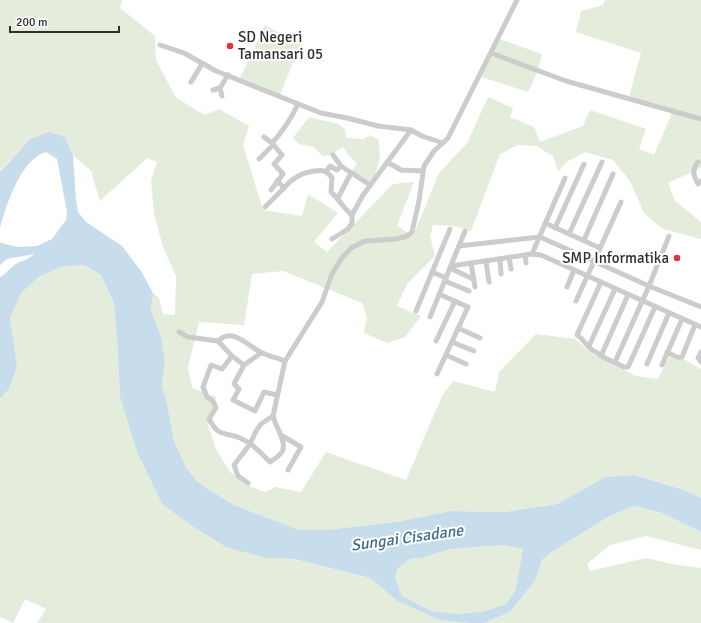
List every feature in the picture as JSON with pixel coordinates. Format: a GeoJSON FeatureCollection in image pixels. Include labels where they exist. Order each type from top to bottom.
{"type":"FeatureCollection","features":[{"type":"Feature","properties":{"kind":"street"},"geometry":{"type":"LineString","coordinates":[[232,356],[222,369],[211,365],[203,387],[207,397],[213,401],[216,408],[209,419],[213,427],[220,434],[239,437],[250,444],[270,462],[282,453],[284,444],[274,424],[273,416],[285,361],[322,302],[332,274],[345,253],[351,248],[365,241],[397,239],[407,236],[412,232],[419,201],[424,166],[434,151],[448,138],[516,0]]}},
{"type":"Feature","properties":{"kind":"street"},"geometry":{"type":"LineString","coordinates":[[160,46],[184,54],[202,64],[321,113],[378,126],[411,130],[422,136],[443,143]]}},
{"type":"Feature","properties":{"kind":"street"},"geometry":{"type":"LineString","coordinates":[[491,53],[566,81],[701,119]]}},
{"type":"Feature","properties":{"kind":"street"},"geometry":{"type":"LineString","coordinates":[[191,82],[202,64]]}},
{"type":"Feature","properties":{"kind":"street"},"geometry":{"type":"LineString","coordinates":[[213,90],[220,88],[228,75]]}},
{"type":"Feature","properties":{"kind":"street"},"geometry":{"type":"LineString","coordinates":[[220,88],[222,96]]}},
{"type":"Feature","properties":{"kind":"street"},"geometry":{"type":"LineString","coordinates":[[259,159],[284,130],[293,116],[298,104]]}},
{"type":"Feature","properties":{"kind":"street"},"geometry":{"type":"LineString","coordinates":[[332,239],[352,224],[352,215],[370,184],[411,130]]}},
{"type":"Feature","properties":{"kind":"street"},"geometry":{"type":"LineString","coordinates":[[264,137],[273,144],[282,155],[274,164],[282,174],[271,190]]}},
{"type":"Feature","properties":{"kind":"street"},"geometry":{"type":"LineString","coordinates":[[333,155],[341,166],[370,184]]}},
{"type":"Feature","properties":{"kind":"street"},"geometry":{"type":"LineString","coordinates":[[386,162],[401,170],[423,171]]}},
{"type":"Feature","properties":{"kind":"street"},"geometry":{"type":"LineString","coordinates":[[569,234],[602,162]]}},
{"type":"Feature","properties":{"kind":"street"},"geometry":{"type":"LineString","coordinates":[[698,162],[694,170],[694,175],[700,184]]}},
{"type":"Feature","properties":{"kind":"street"},"geometry":{"type":"LineString","coordinates":[[555,228],[584,164]]}},
{"type":"Feature","properties":{"kind":"street"},"geometry":{"type":"LineString","coordinates":[[326,172],[330,166],[337,170],[341,166]]}},
{"type":"Feature","properties":{"kind":"street"},"geometry":{"type":"LineString","coordinates":[[265,207],[289,182],[298,176],[305,172],[322,170],[332,177],[331,192],[352,215]]}},
{"type":"Feature","properties":{"kind":"street"},"geometry":{"type":"LineString","coordinates":[[338,198],[351,173]]}},
{"type":"Feature","properties":{"kind":"street"},"geometry":{"type":"LineString","coordinates":[[584,240],[612,174]]}},
{"type":"Feature","properties":{"kind":"street"},"geometry":{"type":"LineString","coordinates":[[532,254],[565,178]]}},
{"type":"Feature","properties":{"kind":"street"},"geometry":{"type":"LineString","coordinates":[[277,181],[284,188]]}},
{"type":"Feature","properties":{"kind":"street"},"geometry":{"type":"LineString","coordinates":[[576,301],[621,202]]}},
{"type":"Feature","properties":{"kind":"street"},"geometry":{"type":"LineString","coordinates":[[545,223],[600,248]]}},
{"type":"Feature","properties":{"kind":"street"},"geometry":{"type":"LineString","coordinates":[[416,311],[450,229]]}},
{"type":"Feature","properties":{"kind":"street"},"geometry":{"type":"LineString","coordinates":[[430,317],[465,231]]}},
{"type":"Feature","properties":{"kind":"street"},"geometry":{"type":"LineString","coordinates":[[459,246],[540,236],[649,286],[701,307]]}},
{"type":"Feature","properties":{"kind":"street"},"geometry":{"type":"LineString","coordinates":[[615,362],[649,286],[669,236]]}},
{"type":"Feature","properties":{"kind":"street"},"geometry":{"type":"LineString","coordinates":[[451,267],[509,257],[532,254],[540,255],[682,319],[699,325],[682,357],[676,357],[667,352]]}},
{"type":"Feature","properties":{"kind":"street"},"geometry":{"type":"LineString","coordinates":[[525,255],[526,263]]}},
{"type":"Feature","properties":{"kind":"street"},"geometry":{"type":"LineString","coordinates":[[509,257],[511,269]]}},
{"type":"Feature","properties":{"kind":"street"},"geometry":{"type":"LineString","coordinates":[[500,259],[502,274]]}},
{"type":"Feature","properties":{"kind":"street"},"geometry":{"type":"LineString","coordinates":[[486,261],[489,282]]}},
{"type":"Feature","properties":{"kind":"street"},"geometry":{"type":"LineString","coordinates":[[471,263],[475,287]]}},
{"type":"Feature","properties":{"kind":"street"},"geometry":{"type":"LineString","coordinates":[[451,267],[473,279]]}},
{"type":"Feature","properties":{"kind":"street"},"geometry":{"type":"LineString","coordinates":[[567,287],[574,270]]}},
{"type":"Feature","properties":{"kind":"street"},"geometry":{"type":"LineString","coordinates":[[432,272],[469,291]]}},
{"type":"Feature","properties":{"kind":"street"},"geometry":{"type":"LineString","coordinates":[[601,282],[577,335],[591,350],[624,367],[628,367],[655,307]]}},
{"type":"Feature","properties":{"kind":"street"},"geometry":{"type":"LineString","coordinates":[[588,346],[615,289]]}},
{"type":"Feature","properties":{"kind":"street"},"geometry":{"type":"LineString","coordinates":[[437,374],[468,307],[439,294]]}},
{"type":"Feature","properties":{"kind":"street"},"geometry":{"type":"LineString","coordinates":[[601,356],[628,295]]}},
{"type":"Feature","properties":{"kind":"street"},"geometry":{"type":"LineString","coordinates":[[436,340],[455,301]]}},
{"type":"Feature","properties":{"kind":"street"},"geometry":{"type":"LineString","coordinates":[[647,364],[669,313]]}},
{"type":"Feature","properties":{"kind":"street"},"geometry":{"type":"LineString","coordinates":[[662,365],[682,319]]}},
{"type":"Feature","properties":{"kind":"street"},"geometry":{"type":"LineString","coordinates":[[458,328],[480,338]]}},
{"type":"Feature","properties":{"kind":"street"},"geometry":{"type":"LineString","coordinates":[[179,332],[188,337],[218,342],[232,356],[244,365]]}},
{"type":"Feature","properties":{"kind":"street"},"geometry":{"type":"LineString","coordinates":[[218,342],[223,337],[230,336],[239,338],[261,353],[285,361]]}},
{"type":"Feature","properties":{"kind":"street"},"geometry":{"type":"LineString","coordinates":[[452,342],[474,351]]}},
{"type":"Feature","properties":{"kind":"street"},"geometry":{"type":"LineString","coordinates":[[701,352],[698,358],[701,362]]}},
{"type":"Feature","properties":{"kind":"street"},"geometry":{"type":"LineString","coordinates":[[261,353],[244,365],[234,384],[239,389],[233,400],[255,411],[264,392],[277,395]]}},
{"type":"Feature","properties":{"kind":"street"},"geometry":{"type":"LineString","coordinates":[[446,355],[466,364]]}},
{"type":"Feature","properties":{"kind":"street"},"geometry":{"type":"LineString","coordinates":[[248,483],[238,476],[234,465],[250,444],[261,424],[273,416]]}},
{"type":"Feature","properties":{"kind":"street"},"geometry":{"type":"LineString","coordinates":[[280,435],[301,447],[288,470]]}},
{"type":"Feature","properties":{"kind":"green space"},"geometry":{"type":"Polygon","coordinates":[[[0,0],[122,0],[120,8],[155,36],[156,60],[176,98],[205,115],[219,109],[249,126],[243,145],[263,210],[302,216],[308,194],[338,213],[314,242],[327,252],[393,184],[414,182],[397,226],[413,236],[439,173],[467,143],[488,97],[513,108],[510,117],[534,127],[540,142],[583,126],[590,110],[646,129],[639,149],[654,155],[673,111],[629,97],[641,53],[576,32],[581,11],[603,5],[605,0],[701,0],[701,168],[668,183],[675,201],[701,222],[701,239],[663,229],[644,213],[630,181],[613,160],[585,152],[568,161],[558,171],[553,156],[536,146],[518,145],[500,154],[471,231],[454,226],[433,225],[430,236],[435,256],[407,284],[397,306],[421,316],[405,337],[387,343],[364,333],[367,317],[362,303],[283,271],[252,274],[244,325],[199,322],[188,367],[192,388],[216,397],[208,425],[216,449],[230,472],[249,486],[265,492],[275,487],[301,492],[326,452],[406,480],[442,396],[453,381],[495,392],[499,372],[536,334],[575,339],[594,355],[636,376],[658,379],[669,357],[685,360],[701,369],[701,498],[684,490],[634,475],[605,477],[557,504],[504,512],[451,511],[396,522],[325,530],[299,530],[234,505],[205,487],[196,480],[186,467],[174,441],[162,385],[165,361],[161,336],[151,310],[153,293],[159,298],[163,314],[175,315],[176,276],[163,247],[154,214],[151,180],[157,162],[147,158],[100,201],[91,171],[73,155],[65,137],[30,139],[0,171],[0,0]]]}},
{"type":"Feature","properties":{"kind":"green space"},"geometry":{"type":"Polygon","coordinates":[[[265,25],[300,45],[279,97],[240,78],[265,25]]]}},
{"type":"Feature","properties":{"kind":"green space"},"geometry":{"type":"Polygon","coordinates":[[[497,38],[542,54],[538,71],[528,92],[478,76],[497,38]]]}},
{"type":"Feature","properties":{"kind":"green space"},"geometry":{"type":"Polygon","coordinates":[[[309,117],[338,124],[345,129],[346,138],[363,139],[370,135],[379,140],[380,158],[374,179],[365,183],[353,176],[353,169],[357,163],[349,156],[343,147],[331,155],[323,156],[313,147],[299,144],[293,138],[309,117]]]}},
{"type":"Feature","properties":{"kind":"green space"},"geometry":{"type":"Polygon","coordinates":[[[84,265],[101,275],[114,303],[120,397],[137,452],[162,504],[266,558],[294,559],[370,578],[397,601],[440,620],[469,623],[37,623],[46,609],[25,599],[13,623],[0,617],[0,399],[9,389],[17,367],[10,318],[22,292],[39,277],[61,267],[84,265]]]}},
{"type":"Feature","properties":{"kind":"green space"},"geometry":{"type":"Polygon","coordinates":[[[634,506],[662,513],[701,532],[701,550],[646,536],[610,545],[587,564],[590,571],[646,558],[672,564],[701,568],[701,623],[484,623],[510,612],[535,581],[542,560],[550,553],[608,517],[634,506]]]}},
{"type":"Feature","properties":{"kind":"green space"},"geometry":{"type":"Polygon","coordinates":[[[503,545],[523,549],[515,591],[506,604],[485,611],[460,614],[431,611],[402,596],[395,578],[398,568],[410,559],[421,558],[451,549],[503,545]]]}},
{"type":"Feature","properties":{"kind":"water","name":"Sungai Cisadane"},"geometry":{"type":"Polygon","coordinates":[[[49,132],[65,137],[73,155],[78,212],[86,222],[122,246],[141,271],[153,293],[151,310],[161,336],[165,361],[162,385],[174,441],[186,467],[196,480],[234,505],[299,530],[325,530],[396,522],[451,511],[504,512],[557,504],[605,477],[634,475],[684,490],[701,498],[701,532],[662,513],[634,506],[608,517],[550,553],[542,560],[535,581],[510,612],[484,623],[440,620],[397,601],[370,578],[294,559],[266,558],[226,547],[194,527],[162,504],[137,452],[120,397],[114,303],[101,275],[84,265],[61,267],[39,277],[22,292],[10,318],[17,367],[9,389],[0,399],[0,277],[14,265],[28,259],[34,254],[7,259],[0,265],[0,241],[1,243],[18,247],[37,246],[52,239],[66,220],[67,212],[57,159],[46,152],[37,156],[22,173],[6,207],[0,228],[0,172],[30,139],[49,132]],[[503,545],[451,549],[421,558],[410,559],[398,568],[395,578],[402,596],[431,611],[460,614],[485,611],[506,604],[515,591],[523,549],[503,545]]]}},
{"type":"Feature","properties":{"kind":"place","name":"SD Negeri Tamansari 05"},"geometry":{"type":"Point","coordinates":[230,46]}},
{"type":"Feature","properties":{"kind":"place","name":"SMP Informatika"},"geometry":{"type":"Point","coordinates":[677,258]}}]}
